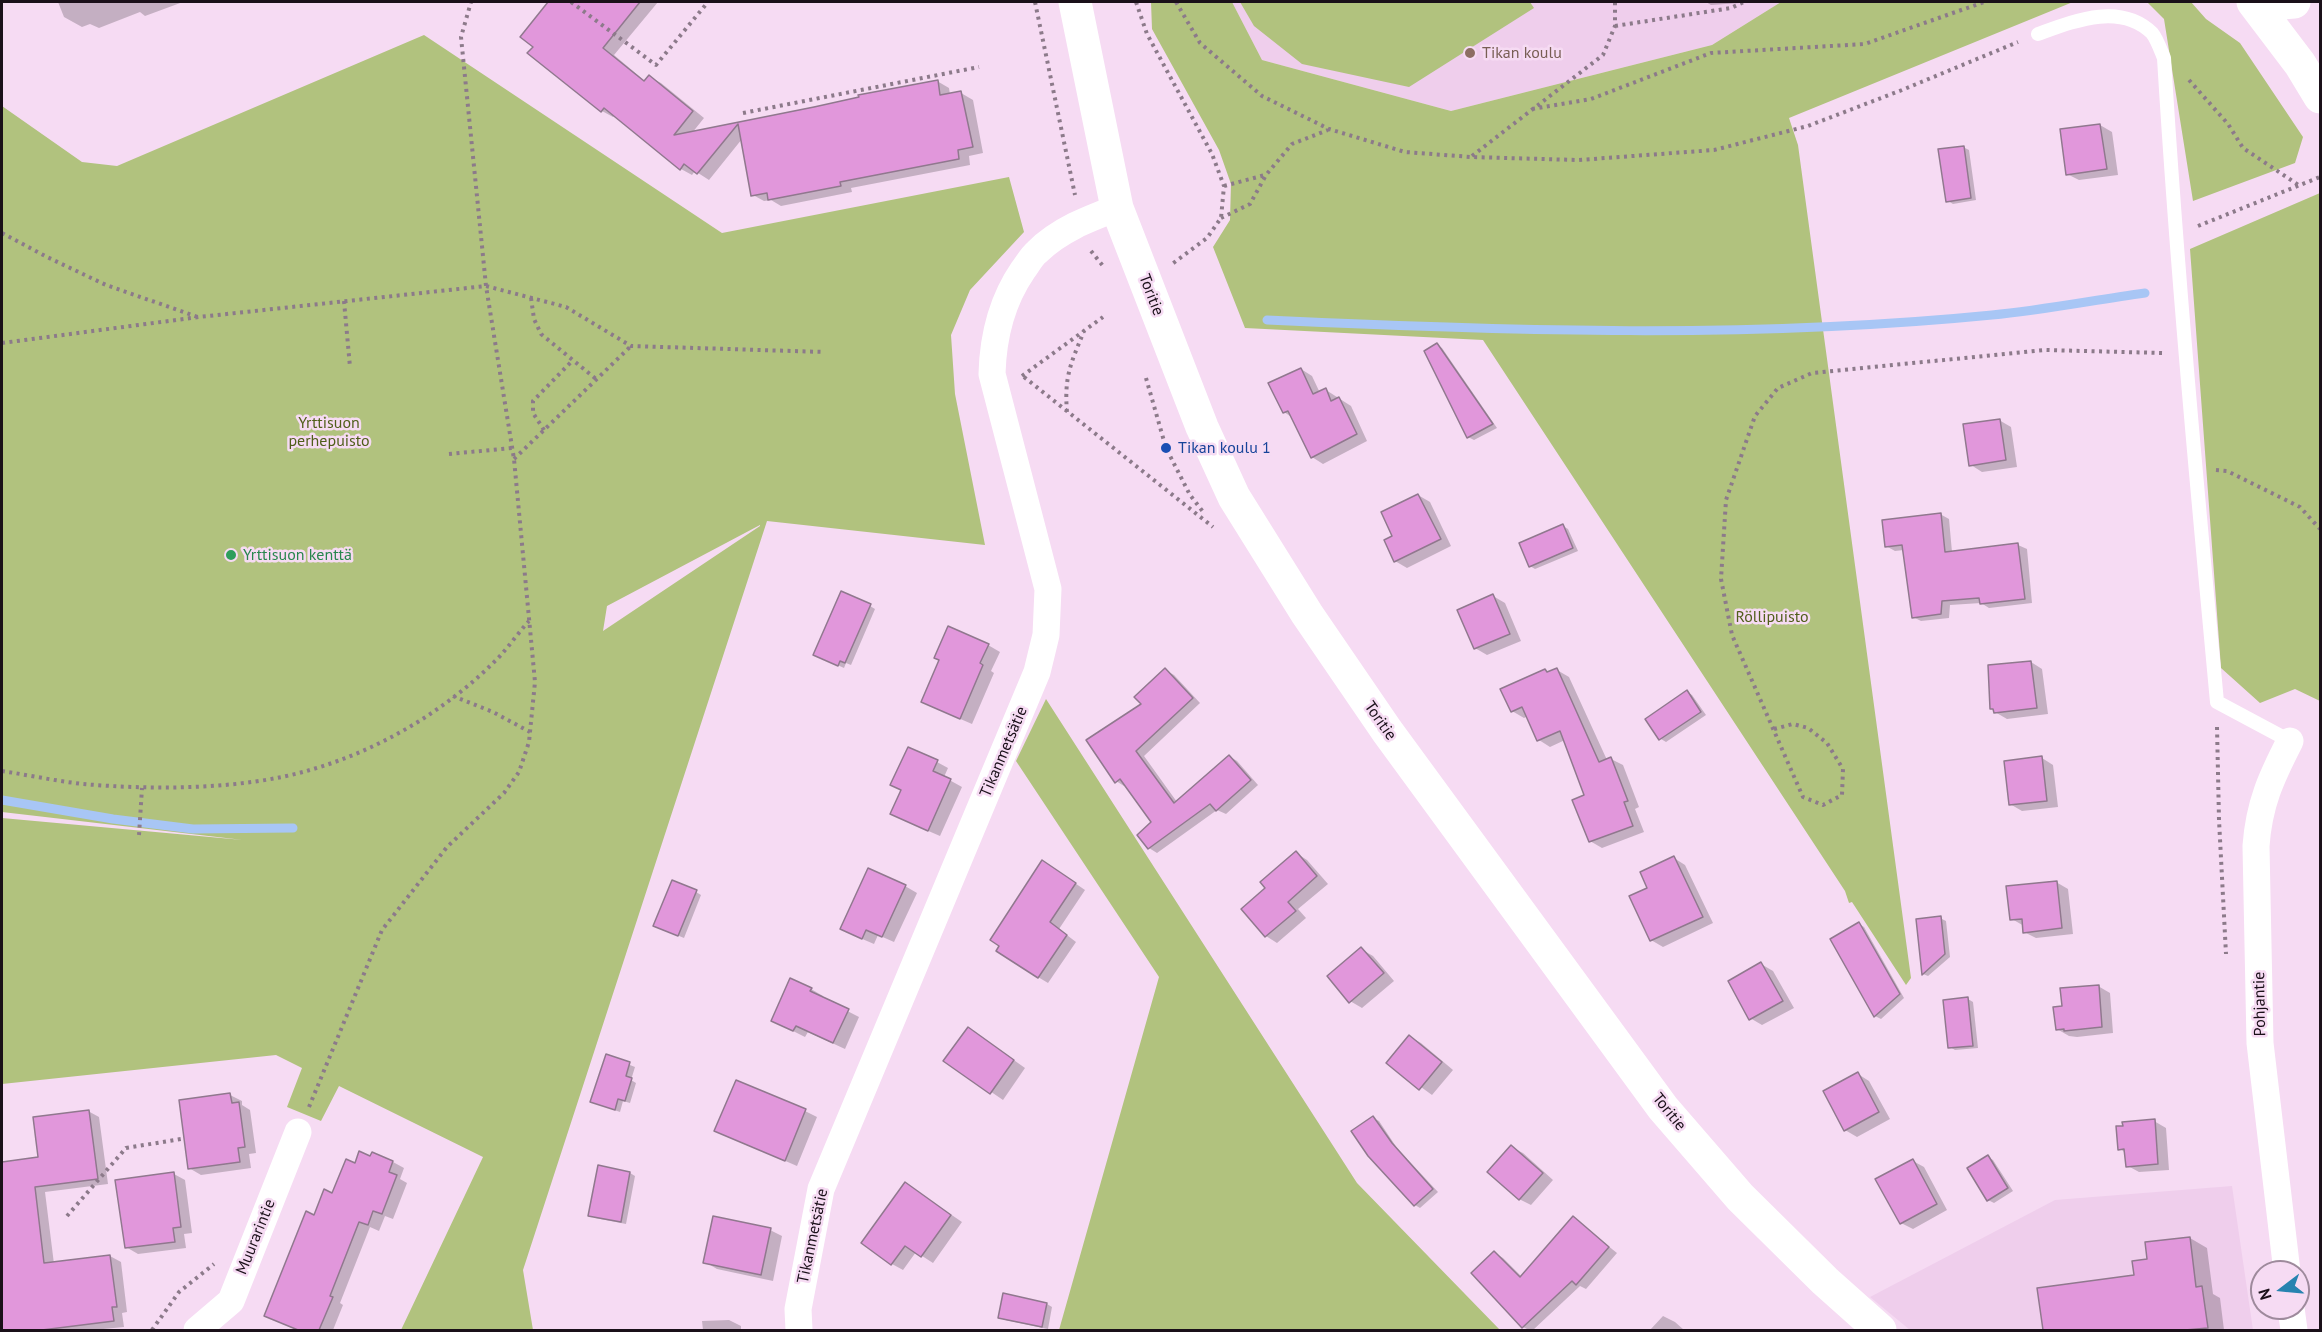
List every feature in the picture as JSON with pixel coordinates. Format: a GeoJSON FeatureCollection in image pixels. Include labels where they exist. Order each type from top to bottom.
{"type":"FeatureCollection","features":[{"type":"Feature","properties":{"kind":"street","name":"Toritie"},"geometry":{"type":"LineString","coordinates":[[1075,2],[1117,208],[1202,427],[1233,497],[1307,614],[1387,731],[1664,1108],[1740,1197],[1825,1281],[1880,1330]]}},
{"type":"Feature","properties":{"kind":"street"},"geometry":{"type":"LineString","coordinates":[[2253,2],[2300,64],[2320,97]]}},
{"type":"Feature","properties":{"kind":"street"},"geometry":{"type":"LineString","coordinates":[[2259,2],[2270,4],[2294,2]]}},
{"type":"Feature","properties":{"kind":"street","name":"Tikanmetsätie"},"geometry":{"type":"LineString","coordinates":[[799,1330],[798,1309],[821,1189],[1037,672],[1046,635],[1048,589],[992,374],[992,356],[999,318],[1014,284],[1036,252],[1068,229],[1117,208]]}},
{"type":"Feature","properties":{"kind":"street","name":"Pohjantie"},"geometry":{"type":"LineString","coordinates":[[2286,1260],[2260,1043],[2256,846],[2258,822],[2270,780],[2290,741]]}},
{"type":"Feature","properties":{"kind":"street","name":"Muurarintie"},"geometry":{"type":"LineString","coordinates":[[197,1330],[231,1301],[298,1132]]}},
{"type":"Feature","properties":{"kind":"lane"},"geometry":{"type":"LineString","coordinates":[[2038,34],[2072,22],[2109,15],[2131,19],[2153,34],[2164,58],[2175,235],[2194,467],[2217,702],[2290,741]]}},
{"type":"Feature","properties":{"kind":"path"},"geometry":{"type":"LineString","coordinates":[[298,1132],[382,930],[447,847],[504,793],[519,772],[529,742],[535,682],[514,459],[486,286],[461,37],[471,2]]}},
{"type":"Feature","properties":{"kind":"path"},"geometry":{"type":"LineString","coordinates":[[571,2],[656,64],[708,2]]}},
{"type":"Feature","properties":{"kind":"path"},"geometry":{"type":"LineString","coordinates":[[1035,2],[1070,179]]}},
{"type":"Feature","properties":{"kind":"path"},"geometry":{"type":"LineString","coordinates":[[1136,2],[1147,34],[1212,154],[1224,186],[1221,218]]}},
{"type":"Feature","properties":{"kind":"path"},"geometry":{"type":"LineString","coordinates":[[1176,2],[1200,43],[1262,96],[1329,129],[1404,152],[1471,157],[1579,160],[1714,150],[1808,126],[2038,34]]}},
{"type":"Feature","properties":{"kind":"path"},"geometry":{"type":"LineString","coordinates":[[1471,157],[1603,55],[1615,26],[1615,2]]}},
{"type":"Feature","properties":{"kind":"path"},"geometry":{"type":"LineString","coordinates":[[1615,26],[1731,8],[1744,2]]}},
{"type":"Feature","properties":{"kind":"path"},"geometry":{"type":"LineString","coordinates":[[1532,109],[1591,99],[1711,53],[1865,44],[1984,2]]}},
{"type":"Feature","properties":{"kind":"path"},"geometry":{"type":"LineString","coordinates":[[2164,58],[2185,75],[2228,124],[2243,148],[2300,186]]}},
{"type":"Feature","properties":{"kind":"path"},"geometry":{"type":"LineString","coordinates":[[743,113],[979,67]]}},
{"type":"Feature","properties":{"kind":"path"},"geometry":{"type":"LineString","coordinates":[[1165,270],[1207,238],[1221,218],[1250,204],[1266,175],[1292,144],[1329,129]]}},
{"type":"Feature","properties":{"kind":"path"},"geometry":{"type":"LineString","coordinates":[[1224,186],[1266,175]]}},
{"type":"Feature","properties":{"kind":"path"},"geometry":{"type":"LineString","coordinates":[[2175,235],[2320,177]]}},
{"type":"Feature","properties":{"kind":"path"},"geometry":{"type":"LineString","coordinates":[[2,232],[47,257],[106,285],[199,317]]}},
{"type":"Feature","properties":{"kind":"path"},"geometry":{"type":"LineString","coordinates":[[2,343],[199,317],[486,286],[566,307],[631,346],[825,352]]}},
{"type":"Feature","properties":{"kind":"path"},"geometry":{"type":"LineString","coordinates":[[531,298],[534,319],[541,334],[596,379]]}},
{"type":"Feature","properties":{"kind":"path"},"geometry":{"type":"LineString","coordinates":[[344,301],[350,366]]}},
{"type":"Feature","properties":{"kind":"path"},"geometry":{"type":"LineString","coordinates":[[1022,376],[1103,317]]}},
{"type":"Feature","properties":{"kind":"path"},"geometry":{"type":"LineString","coordinates":[[1067,412],[1068,372],[1084,330]]}},
{"type":"Feature","properties":{"kind":"path"},"geometry":{"type":"LineString","coordinates":[[514,459],[631,346]]}},
{"type":"Feature","properties":{"kind":"path"},"geometry":{"type":"LineString","coordinates":[[1774,729],[1793,724],[1808,728],[1827,743],[1843,769],[1842,795],[1824,805],[1803,797],[1732,635],[1721,579],[1726,500],[1755,416],[1778,388],[1812,374],[2045,350],[2185,354]]}},
{"type":"Feature","properties":{"kind":"path"},"geometry":{"type":"LineString","coordinates":[[544,430],[533,413],[533,401],[573,360]]}},
{"type":"Feature","properties":{"kind":"path"},"geometry":{"type":"LineString","coordinates":[[992,374],[1022,376],[1216,529]]}},
{"type":"Feature","properties":{"kind":"path"},"geometry":{"type":"LineString","coordinates":[[449,454],[512,448]]}},
{"type":"Feature","properties":{"kind":"path"},"geometry":{"type":"LineString","coordinates":[[2194,467],[2227,471],[2300,507],[2320,529]]}},
{"type":"Feature","properties":{"kind":"path"},"geometry":{"type":"LineString","coordinates":[[2,771],[81,784],[142,788],[246,783],[309,771],[376,745],[444,705],[499,656],[529,620]]}},
{"type":"Feature","properties":{"kind":"path"},"geometry":{"type":"LineString","coordinates":[[453,696],[493,712],[530,732]]}},
{"type":"Feature","properties":{"kind":"path"},"geometry":{"type":"LineString","coordinates":[[139,835],[142,788]]}},
{"type":"Feature","properties":{"kind":"path"},"geometry":{"type":"LineString","coordinates":[[68,1216],[126,1148],[181,1139]]}},
{"type":"Feature","properties":{"kind":"path"},"geometry":{"type":"LineString","coordinates":[[152,1330],[179,1292],[206,1269]]}},
{"type":"Feature","properties":{"kind":"shaded area","name":"Tikan koulu"},"geometry":{"type":"Polygon","coordinates":[[[1232,2],[1781,2],[1712,45],[1451,111],[1262,60],[1232,2]]]}},
{"type":"Feature","properties":{"kind":"shaded area"},"geometry":{"type":"Polygon","coordinates":[[[2232,1186],[2253,1330],[1910,1330],[1870,1297],[2055,1200],[2232,1186]]]}},
{"type":"Feature","properties":{"kind":"green space","name":"Röllipuisto"},"geometry":{"type":"Polygon","coordinates":[[[1151,2],[1232,2],[1262,60],[1451,111],[1712,45],[1781,2],[2073,2],[1789,118],[1798,145],[1911,978],[1906,985],[1852,902],[1849,903],[1845,891],[1483,340],[1245,328],[1213,247],[1230,220],[1231,184],[1219,150],[1152,29],[1151,2]]]}},
{"type":"Feature","properties":{"kind":"green space"},"geometry":{"type":"Polygon","coordinates":[[[1240,2],[1530,2],[1534,8],[1409,87],[1302,64],[1254,26],[1240,2]]]}},
{"type":"Feature","properties":{"kind":"green space"},"geometry":{"type":"Polygon","coordinates":[[[2147,2],[2191,2],[2206,19],[2240,43],[2303,137],[2295,163],[2193,201],[2164,19],[2147,2]]]}},
{"type":"Feature","properties":{"kind":"green space","name":"Yrttisuon perhepuisto"},"geometry":{"type":"Polygon","coordinates":[[[424,35],[722,233],[1009,177],[1024,232],[970,290],[951,335],[955,394],[985,545],[767,521],[523,1270],[533,1330],[401,1330],[483,1157],[339,1086],[321,1121],[287,1107],[302,1068],[276,1055],[2,1084],[2,818],[243,840],[2,812],[2,106],[82,162],[117,166],[424,35]],[[760,526],[607,606],[603,631],[760,526]]]}},
{"type":"Feature","properties":{"kind":"green space"},"geometry":{"type":"Polygon","coordinates":[[[2320,193],[2320,701],[2295,689],[2260,703],[2221,668],[2190,249],[2320,193]]]}},
{"type":"Feature","properties":{"kind":"green space"},"geometry":{"type":"Polygon","coordinates":[[[1046,699],[1357,1183],[1500,1330],[1059,1330],[1159,977],[1016,761],[1046,699]]]}},
{"type":"Feature","properties":{"kind":"building"},"geometry":{"type":"Polygon","coordinates":[[[548,2],[640,2],[603,48],[644,81],[649,75],[693,111],[674,135],[938,80],[940,95],[961,91],[973,147],[958,150],[959,159],[840,182],[841,186],[768,200],[767,193],[751,196],[738,124],[697,174],[684,164],[680,170],[604,108],[601,112],[527,53],[533,47],[520,37],[548,2]]]}},
{"type":"Feature","properties":{"kind":"building"},"geometry":{"type":"Polygon","coordinates":[[[2100,124],[2107,169],[2066,175],[2060,129],[2100,124]]]}},
{"type":"Feature","properties":{"kind":"building"},"geometry":{"type":"Polygon","coordinates":[[[1964,146],[1971,198],[1946,202],[1938,149],[1964,146]]]}},
{"type":"Feature","properties":{"kind":"building"},"geometry":{"type":"Polygon","coordinates":[[[1437,343],[1493,424],[1467,438],[1424,351],[1437,343]]]}},
{"type":"Feature","properties":{"kind":"building"},"geometry":{"type":"Polygon","coordinates":[[[1301,368],[1313,394],[1326,388],[1331,401],[1339,397],[1357,434],[1311,458],[1288,411],[1283,413],[1268,383],[1301,368]]]}},
{"type":"Feature","properties":{"kind":"building"},"geometry":{"type":"Polygon","coordinates":[[[2000,419],[2006,460],[1969,466],[1963,424],[2000,419]]]}},
{"type":"Feature","properties":{"kind":"building"},"geometry":{"type":"Polygon","coordinates":[[[1418,494],[1441,539],[1394,562],[1384,540],[1392,536],[1381,512],[1418,494]]]}},
{"type":"Feature","properties":{"kind":"building"},"geometry":{"type":"Polygon","coordinates":[[[1941,513],[1945,552],[2018,543],[2025,599],[1980,604],[1979,598],[1942,601],[1941,614],[1912,618],[1902,545],[1885,547],[1882,520],[1941,513]]]}},
{"type":"Feature","properties":{"kind":"building"},"geometry":{"type":"Polygon","coordinates":[[[1563,524],[1573,548],[1529,567],[1519,543],[1563,524]]]}},
{"type":"Feature","properties":{"kind":"building"},"geometry":{"type":"Polygon","coordinates":[[[841,591],[871,604],[845,663],[840,661],[838,666],[813,655],[841,591]]]}},
{"type":"Feature","properties":{"kind":"building"},"geometry":{"type":"Polygon","coordinates":[[[1493,594],[1510,634],[1474,649],[1457,610],[1493,594]]]}},
{"type":"Feature","properties":{"kind":"building"},"geometry":{"type":"Polygon","coordinates":[[[948,626],[989,644],[980,663],[983,665],[960,719],[921,702],[939,660],[934,658],[948,626]]]}},
{"type":"Feature","properties":{"kind":"building"},"geometry":{"type":"Polygon","coordinates":[[[2031,661],[2037,708],[1994,713],[1993,709],[1990,709],[1988,665],[2031,661]]]}},
{"type":"Feature","properties":{"kind":"building"},"geometry":{"type":"Polygon","coordinates":[[[1165,668],[1193,698],[1136,751],[1174,803],[1229,755],[1251,780],[1216,811],[1210,804],[1148,849],[1137,835],[1151,822],[1120,779],[1115,783],[1086,740],[1141,704],[1134,697],[1165,668]]]}},
{"type":"Feature","properties":{"kind":"building"},"geometry":{"type":"Polygon","coordinates":[[[1557,668],[1599,762],[1611,757],[1628,801],[1624,802],[1633,826],[1589,842],[1572,800],[1584,795],[1560,731],[1537,741],[1522,707],[1511,712],[1500,689],[1545,669],[1547,672],[1557,668]]]}},
{"type":"Feature","properties":{"kind":"building"},"geometry":{"type":"Polygon","coordinates":[[[1687,690],[1701,712],[1659,740],[1645,719],[1687,690]]]}},
{"type":"Feature","properties":{"kind":"building"},"geometry":{"type":"Polygon","coordinates":[[[908,747],[938,760],[933,771],[951,779],[928,831],[890,814],[901,790],[890,785],[908,747]]]}},
{"type":"Feature","properties":{"kind":"building"},"geometry":{"type":"Polygon","coordinates":[[[2042,756],[2047,801],[2009,805],[2004,761],[2042,756]]]}},
{"type":"Feature","properties":{"kind":"building"},"geometry":{"type":"Polygon","coordinates":[[[1296,851],[1317,876],[1288,902],[1296,911],[1265,937],[1241,909],[1265,888],[1260,882],[1296,851]]]}},
{"type":"Feature","properties":{"kind":"building"},"geometry":{"type":"Polygon","coordinates":[[[1674,856],[1703,917],[1650,941],[1629,896],[1647,888],[1640,872],[1674,856]]]}},
{"type":"Feature","properties":{"kind":"building"},"geometry":{"type":"Polygon","coordinates":[[[1042,860],[1076,883],[1050,922],[1067,935],[1038,978],[996,951],[999,946],[990,940],[1042,860]]]}},
{"type":"Feature","properties":{"kind":"building"},"geometry":{"type":"Polygon","coordinates":[[[868,868],[906,885],[882,937],[866,930],[862,939],[840,929],[868,868]]]}},
{"type":"Feature","properties":{"kind":"building"},"geometry":{"type":"Polygon","coordinates":[[[672,880],[697,890],[678,936],[653,926],[672,880]]]}},
{"type":"Feature","properties":{"kind":"building"},"geometry":{"type":"Polygon","coordinates":[[[2057,881],[2062,928],[2023,933],[2022,919],[2010,920],[2006,886],[2057,881]]]}},
{"type":"Feature","properties":{"kind":"building"},"geometry":{"type":"Polygon","coordinates":[[[1941,916],[1945,954],[1922,975],[1916,919],[1941,916]]]}},
{"type":"Feature","properties":{"kind":"building"},"geometry":{"type":"Polygon","coordinates":[[[1859,922],[1900,994],[1874,1017],[1830,939],[1859,922]]]}},
{"type":"Feature","properties":{"kind":"building"},"geometry":{"type":"Polygon","coordinates":[[[1361,947],[1384,973],[1349,1003],[1327,976],[1361,947]]]}},
{"type":"Feature","properties":{"kind":"building"},"geometry":{"type":"Polygon","coordinates":[[[1761,962],[1783,1001],[1749,1020],[1728,981],[1761,962]]]}},
{"type":"Feature","properties":{"kind":"building"},"geometry":{"type":"Polygon","coordinates":[[[790,978],[812,988],[810,991],[849,1009],[833,1043],[796,1026],[793,1031],[771,1021],[790,978]]]}},
{"type":"Feature","properties":{"kind":"building"},"geometry":{"type":"Polygon","coordinates":[[[2099,985],[2102,1027],[2056,1030],[2053,1007],[2062,1006],[2060,988],[2099,985]]]}},
{"type":"Feature","properties":{"kind":"building"},"geometry":{"type":"Polygon","coordinates":[[[1968,997],[1973,1046],[1948,1048],[1943,1000],[1968,997]]]}},
{"type":"Feature","properties":{"kind":"building"},"geometry":{"type":"Polygon","coordinates":[[[968,1027],[1014,1060],[990,1094],[943,1061],[968,1027]]]}},
{"type":"Feature","properties":{"kind":"building"},"geometry":{"type":"Polygon","coordinates":[[[1409,1035],[1442,1062],[1419,1090],[1386,1063],[1409,1035]]]}},
{"type":"Feature","properties":{"kind":"building"},"geometry":{"type":"Polygon","coordinates":[[[606,1054],[630,1062],[626,1076],[632,1078],[625,1101],[618,1099],[615,1110],[590,1102],[606,1054]]]}},
{"type":"Feature","properties":{"kind":"building"},"geometry":{"type":"Polygon","coordinates":[[[1858,1072],[1879,1112],[1844,1131],[1823,1091],[1858,1072]]]}},
{"type":"Feature","properties":{"kind":"building"},"geometry":{"type":"Polygon","coordinates":[[[736,1080],[806,1109],[785,1161],[714,1131],[736,1080]]]}},
{"type":"Feature","properties":{"kind":"building"},"geometry":{"type":"Polygon","coordinates":[[[230,1093],[232,1103],[239,1102],[245,1147],[238,1148],[240,1162],[188,1169],[179,1100],[230,1093]]]}},
{"type":"Feature","properties":{"kind":"building"},"geometry":{"type":"Polygon","coordinates":[[[89,1110],[98,1179],[35,1187],[44,1263],[110,1255],[117,1307],[112,1307],[114,1321],[42,1330],[2,1330],[2,1162],[38,1157],[33,1117],[89,1110]]]}},
{"type":"Feature","properties":{"kind":"building"},"geometry":{"type":"Polygon","coordinates":[[[1373,1116],[1392,1143],[1433,1189],[1414,1206],[1368,1156],[1351,1131],[1373,1116]]]}},
{"type":"Feature","properties":{"kind":"building"},"geometry":{"type":"Polygon","coordinates":[[[2155,1119],[2158,1164],[2126,1167],[2124,1149],[2118,1150],[2116,1126],[2123,1126],[2122,1122],[2155,1119]]]}},
{"type":"Feature","properties":{"kind":"building"},"geometry":{"type":"Polygon","coordinates":[[[1511,1145],[1543,1173],[1519,1200],[1487,1172],[1511,1145]]]}},
{"type":"Feature","properties":{"kind":"building"},"geometry":{"type":"Polygon","coordinates":[[[359,1151],[370,1156],[372,1152],[393,1161],[389,1172],[397,1175],[382,1214],[373,1211],[368,1225],[359,1222],[319,1330],[298,1330],[264,1316],[306,1211],[314,1215],[324,1189],[332,1193],[346,1159],[355,1163],[359,1151]]]}},
{"type":"Feature","properties":{"kind":"building"},"geometry":{"type":"Polygon","coordinates":[[[1988,1155],[2008,1188],[1987,1201],[1967,1168],[1988,1155]]]}},
{"type":"Feature","properties":{"kind":"building"},"geometry":{"type":"Polygon","coordinates":[[[1913,1159],[1937,1204],[1900,1224],[1875,1179],[1913,1159]]]}},
{"type":"Feature","properties":{"kind":"building"},"geometry":{"type":"Polygon","coordinates":[[[598,1165],[630,1172],[621,1222],[588,1216],[598,1165]]]}},
{"type":"Feature","properties":{"kind":"building"},"geometry":{"type":"Polygon","coordinates":[[[174,1172],[181,1227],[173,1228],[175,1242],[125,1248],[115,1180],[174,1172]]]}},
{"type":"Feature","properties":{"kind":"building"},"geometry":{"type":"Polygon","coordinates":[[[905,1182],[951,1215],[921,1257],[905,1246],[891,1265],[861,1243],[905,1182]]]}},
{"type":"Feature","properties":{"kind":"building"},"geometry":{"type":"Polygon","coordinates":[[[713,1216],[771,1228],[761,1275],[703,1263],[713,1216]]]}},
{"type":"Feature","properties":{"kind":"building"},"geometry":{"type":"Polygon","coordinates":[[[1573,1216],[1609,1247],[1576,1285],[1572,1281],[1522,1328],[1471,1273],[1494,1251],[1520,1277],[1573,1216]]]}},
{"type":"Feature","properties":{"kind":"building"},"geometry":{"type":"Polygon","coordinates":[[[2190,1237],[2196,1287],[2202,1286],[2208,1328],[2043,1330],[2037,1288],[2134,1275],[2132,1261],[2147,1259],[2145,1242],[2190,1237]]]}},
{"type":"Feature","properties":{"kind":"building"},"geometry":{"type":"Polygon","coordinates":[[[1003,1293],[1047,1303],[1042,1327],[998,1318],[1003,1293]]]}},
{"type":"Feature","properties":{"kind":"waterway"},"geometry":{"type":"LineString","coordinates":[[1267,320],[1539,330],[1721,330],[1902,323],[1992,315],[2145,293]]}},
{"type":"Feature","properties":{"kind":"waterway"},"geometry":{"type":"LineString","coordinates":[[2,800],[113,819],[193,829],[293,828]]}},
{"type":"Feature","properties":{"kind":"place","name":"Tikan koulu"},"geometry":{"type":"Point","coordinates":[1470,53]}},
{"type":"Feature","properties":{"kind":"place","name":"Tikan koulu 1"},"geometry":{"type":"Point","coordinates":[1166,448]}},
{"type":"Feature","properties":{"kind":"place","name":"Yrttisuon kenttä"},"geometry":{"type":"Point","coordinates":[231,555]}}]}
